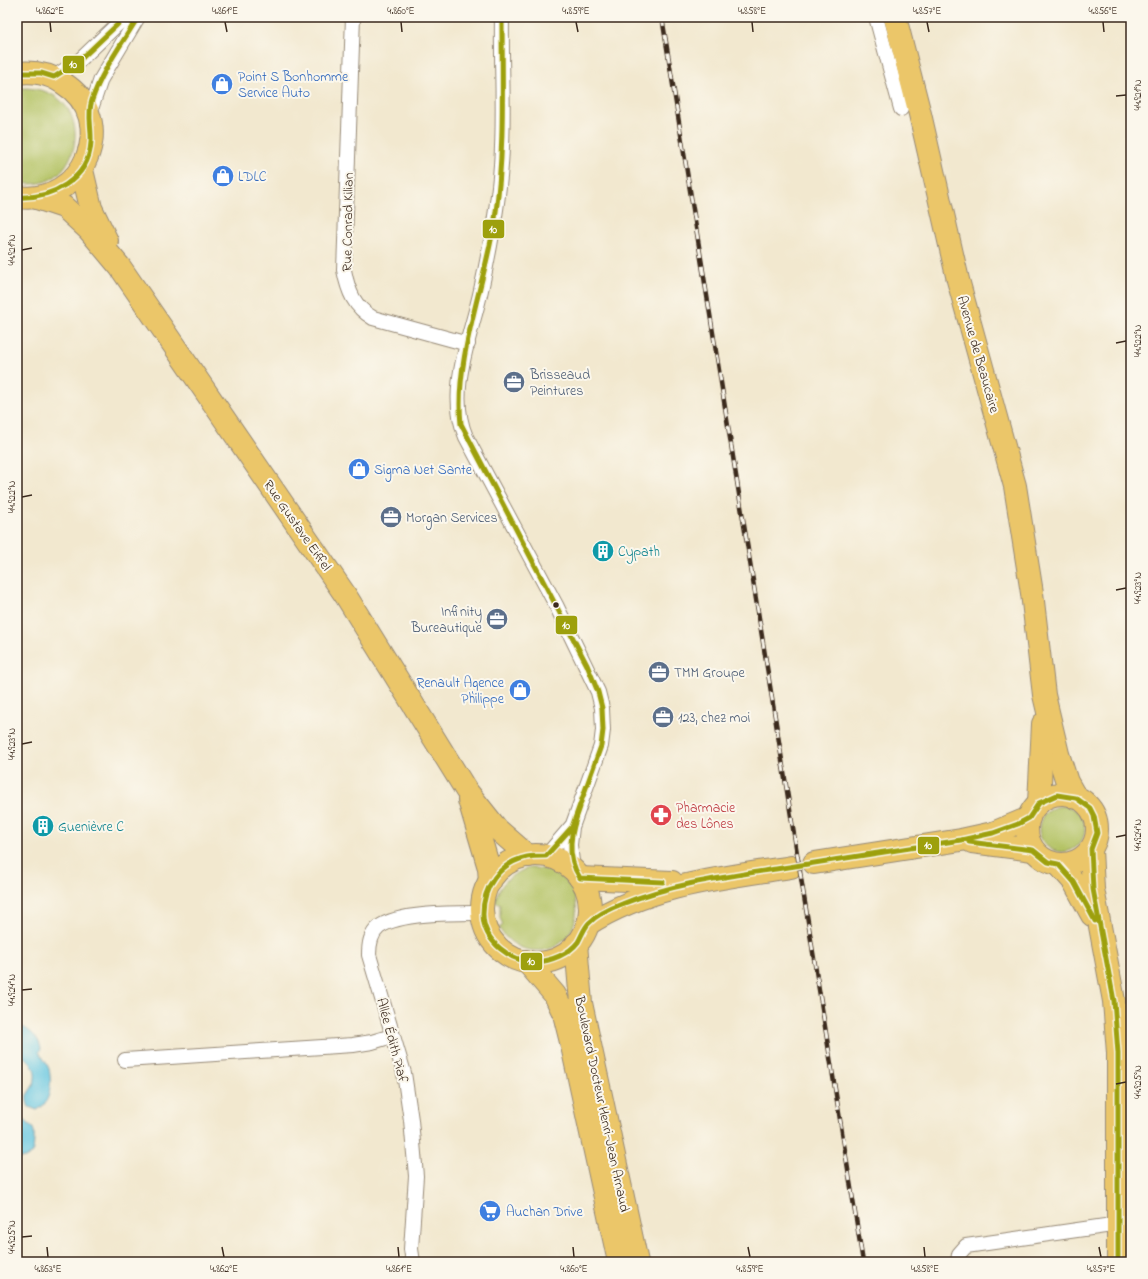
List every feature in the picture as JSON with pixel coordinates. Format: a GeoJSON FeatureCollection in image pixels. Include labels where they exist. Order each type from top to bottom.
{"type":"FeatureCollection","features":[{"type":"Feature","properties":{"kind":"main road","name":"Avenue de Beaucaire"},"geometry":{"type":"LineString","coordinates":[[895,17],[920,114],[958,280],[1015,486],[1032,593],[1044,695],[1058,754],[1067,782],[1076,798]]}},
{"type":"Feature","properties":{"kind":"main road"},"geometry":{"type":"LineString","coordinates":[[20,67],[54,77],[69,86],[81,99],[89,115],[92,129],[92,143],[82,170],[62,189],[50,195],[27,198]]}},
{"type":"Feature","properties":{"kind":"main road","name":"Rue Gustave Eiffel"},"geometry":{"type":"LineString","coordinates":[[82,170],[91,208],[120,267]]}},
{"type":"Feature","properties":{"kind":"main road","name":"Rue Gustave Eiffel"},"geometry":{"type":"LineString","coordinates":[[27,198],[64,207],[89,230],[120,267],[346,596],[466,790],[497,829],[537,856]]}},
{"type":"Feature","properties":{"kind":"main road","name":"Avenue de Beaucaire"},"geometry":{"type":"LineString","coordinates":[[1034,810],[1044,695]]}},
{"type":"Feature","properties":{"kind":"main road","name":"Rue Gustave Eiffel"},"geometry":{"type":"LineString","coordinates":[[466,790],[489,868],[490,882]]}},
{"type":"Feature","properties":{"kind":"main road"},"geometry":{"type":"LineString","coordinates":[[814,863],[961,840],[993,833],[1034,810],[1048,797],[1057,795],[1076,798],[1090,808],[1096,824],[1097,833],[1091,849],[1093,889],[1114,1001],[1118,1053],[1118,1262]]}},
{"type":"Feature","properties":{"kind":"main road"},"geometry":{"type":"LineString","coordinates":[[1033,850],[1027,834],[1034,810]]}},
{"type":"Feature","properties":{"kind":"main road"},"geometry":{"type":"LineString","coordinates":[[961,840],[1033,850],[1048,862],[1058,864],[1070,863],[1082,858],[1091,849]]}},
{"type":"Feature","properties":{"kind":"main road"},"geometry":{"type":"LineString","coordinates":[[537,856],[556,859],[576,873],[586,888],[590,912],[588,924],[576,944],[558,958],[542,962],[526,961],[512,957],[501,949],[492,939],[485,926],[482,913],[484,897],[490,882],[497,872],[506,864],[537,856]]}},
{"type":"Feature","properties":{"kind":"main road"},"geometry":{"type":"LineString","coordinates":[[1058,864],[1074,882],[1100,930]]}},
{"type":"Feature","properties":{"kind":"main road"},"geometry":{"type":"LineString","coordinates":[[588,924],[609,910],[630,901],[695,882],[791,866]]}},
{"type":"Feature","properties":{"kind":"main road"},"geometry":{"type":"LineString","coordinates":[[576,873],[658,882],[695,882]]}},
{"type":"Feature","properties":{"kind":"main road","name":"Boulevard Docteur Henri-Jean Arnaud"},"geometry":{"type":"LineString","coordinates":[[576,944],[581,1003],[637,1262]]}},
{"type":"Feature","properties":{"kind":"main road","name":"Boulevard Docteur Henri-Jean Arnaud"},"geometry":{"type":"LineString","coordinates":[[526,961],[555,995],[564,1014],[619,1262]]}},
{"type":"Feature","properties":{"kind":"street"},"geometry":{"type":"LineString","coordinates":[[54,77],[79,61],[125,17]]}},
{"type":"Feature","properties":{"kind":"street"},"geometry":{"type":"LineString","coordinates":[[89,115],[101,79],[138,17]]}},
{"type":"Feature","properties":{"kind":"street","name":"Rue Conrad Kilian"},"geometry":{"type":"LineString","coordinates":[[353,17],[344,270],[346,284],[357,305],[363,312],[373,318],[383,322],[468,344]]}},
{"type":"Feature","properties":{"kind":"street"},"geometry":{"type":"LineString","coordinates":[[502,17],[503,138],[501,172],[487,260],[458,394],[461,424],[587,665],[598,692],[602,708],[603,730],[601,746],[572,827],[570,845],[576,873]]}},
{"type":"Feature","properties":{"kind":"street"},"geometry":{"type":"LineString","coordinates":[[876,17],[901,109]]}},
{"type":"Feature","properties":{"kind":"street"},"geometry":{"type":"LineString","coordinates":[[537,856],[572,827]]}},
{"type":"Feature","properties":{"kind":"street","name":"Allée Édith Piaf"},"geometry":{"type":"LineString","coordinates":[[413,1262],[412,1249],[416,1176],[415,1153],[404,1073],[369,955],[372,935],[379,927],[394,921],[409,918],[443,914],[482,913]]}},
{"type":"Feature","properties":{"kind":"street"},"geometry":{"type":"LineString","coordinates":[[125,1060],[353,1045],[372,1042],[392,1036]]}},
{"type":"Feature","properties":{"kind":"street"},"geometry":{"type":"LineString","coordinates":[[958,1262],[959,1254],[966,1246],[1119,1224]]}},
{"type":"Feature","properties":{"kind":"green space"},"geometry":{"type":"Polygon","coordinates":[[[23,88],[48,93],[65,105],[74,122],[75,142],[69,160],[57,175],[39,183],[17,182],[17,89],[23,88]]]}},
{"type":"Feature","properties":{"kind":"green space"},"geometry":{"type":"Polygon","coordinates":[[[1062,806],[1075,810],[1081,816],[1085,829],[1081,842],[1075,848],[1062,852],[1049,848],[1043,842],[1039,829],[1043,816],[1049,810],[1062,806]]]}},
{"type":"Feature","properties":{"kind":"green space"},"geometry":{"type":"Polygon","coordinates":[[[529,868],[551,871],[566,881],[574,895],[576,912],[573,927],[563,941],[549,949],[530,950],[516,945],[508,940],[499,928],[503,925],[500,918],[500,904],[495,902],[500,889],[512,876],[529,868]]]}},
{"type":"Feature","properties":{"kind":"water"},"geometry":{"type":"Polygon","coordinates":[[[17,1025],[29,1031],[36,1037],[41,1049],[39,1052],[49,1069],[50,1086],[48,1098],[42,1107],[37,1110],[29,1107],[27,1102],[27,1095],[34,1084],[35,1074],[30,1061],[17,1055],[17,1025]]]}},
{"type":"Feature","properties":{"kind":"water"},"geometry":{"type":"Polygon","coordinates":[[[17,1113],[33,1129],[34,1137],[33,1153],[25,1158],[17,1159],[17,1113]]]}},
{"type":"Feature","properties":{"kind":"railway"},"geometry":{"type":"LineString","coordinates":[[662,17],[863,1262]]}},
{"type":"Feature","properties":{"kind":"transit line","name":"10"},"geometry":{"type":"LineString","coordinates":[[17,197],[43,195],[55,190],[76,177],[83,167],[89,155],[91,142],[91,105],[96,89],[101,78],[138,17]]}},
{"type":"Feature","properties":{"kind":"transit line","name":"10"},"geometry":{"type":"LineString","coordinates":[[502,17],[502,143],[498,194],[490,244],[466,348],[460,399],[461,424],[587,665],[598,692],[602,708],[603,730],[601,746],[572,827],[546,856],[534,856],[517,860],[508,865],[494,878],[486,895],[484,904],[484,924],[488,933],[493,941],[508,954],[527,961],[536,962],[548,960],[570,950],[578,942],[587,925],[600,914],[609,909],[659,891],[717,878],[961,840],[993,833],[1018,824],[1029,818],[1039,803],[1057,795],[1076,798],[1090,808],[1094,816],[1097,833],[1091,849],[1093,889],[1114,1001],[1118,1053],[1118,1262]]}},
{"type":"Feature","properties":{"kind":"transit line","name":"10"},"geometry":{"type":"LineString","coordinates":[[17,73],[41,73],[54,77],[79,61],[118,24]]}},
{"type":"Feature","properties":{"kind":"transit line","name":"10"},"geometry":{"type":"LineString","coordinates":[[580,807],[574,825],[571,843],[572,861],[580,878],[663,882]]}},
{"type":"Feature","properties":{"kind":"transit line","name":"10"},"geometry":{"type":"LineString","coordinates":[[969,842],[1033,850],[1048,862],[1058,864],[1074,882],[1095,921]]}},
{"type":"Feature","properties":{"kind":"place","name":"Point S Bonhomme Service Auto"},"geometry":{"type":"Point","coordinates":[222,84]}},
{"type":"Feature","properties":{"kind":"place","name":"LDLC"},"geometry":{"type":"Point","coordinates":[223,176]}},
{"type":"Feature","properties":{"kind":"place","name":"Brisseaud Peintures"},"geometry":{"type":"Point","coordinates":[514,382]}},
{"type":"Feature","properties":{"kind":"place","name":"Sigma Net Sante"},"geometry":{"type":"Point","coordinates":[359,469]}},
{"type":"Feature","properties":{"kind":"place","name":"Morgan Services"},"geometry":{"type":"Point","coordinates":[391,517]}},
{"type":"Feature","properties":{"kind":"place","name":"Cypath"},"geometry":{"type":"Point","coordinates":[603,551]}},
{"type":"Feature","properties":{"kind":"place","name":"Infinity Bureautique"},"geometry":{"type":"Point","coordinates":[497,619]}},
{"type":"Feature","properties":{"kind":"place","name":"TMM Groupe"},"geometry":{"type":"Point","coordinates":[659,672]}},
{"type":"Feature","properties":{"kind":"place","name":"Renault Agence Philippe"},"geometry":{"type":"Point","coordinates":[520,690]}},
{"type":"Feature","properties":{"kind":"place","name":"123, chez moi"},"geometry":{"type":"Point","coordinates":[663,717]}},
{"type":"Feature","properties":{"kind":"place","name":"Pharmacie des Lônes"},"geometry":{"type":"Point","coordinates":[661,815]}},
{"type":"Feature","properties":{"kind":"place","name":"Guenièvre C"},"geometry":{"type":"Point","coordinates":[43,826]}},
{"type":"Feature","properties":{"kind":"place","name":"Auchan Drive"},"geometry":{"type":"Point","coordinates":[490,1211]}}]}
